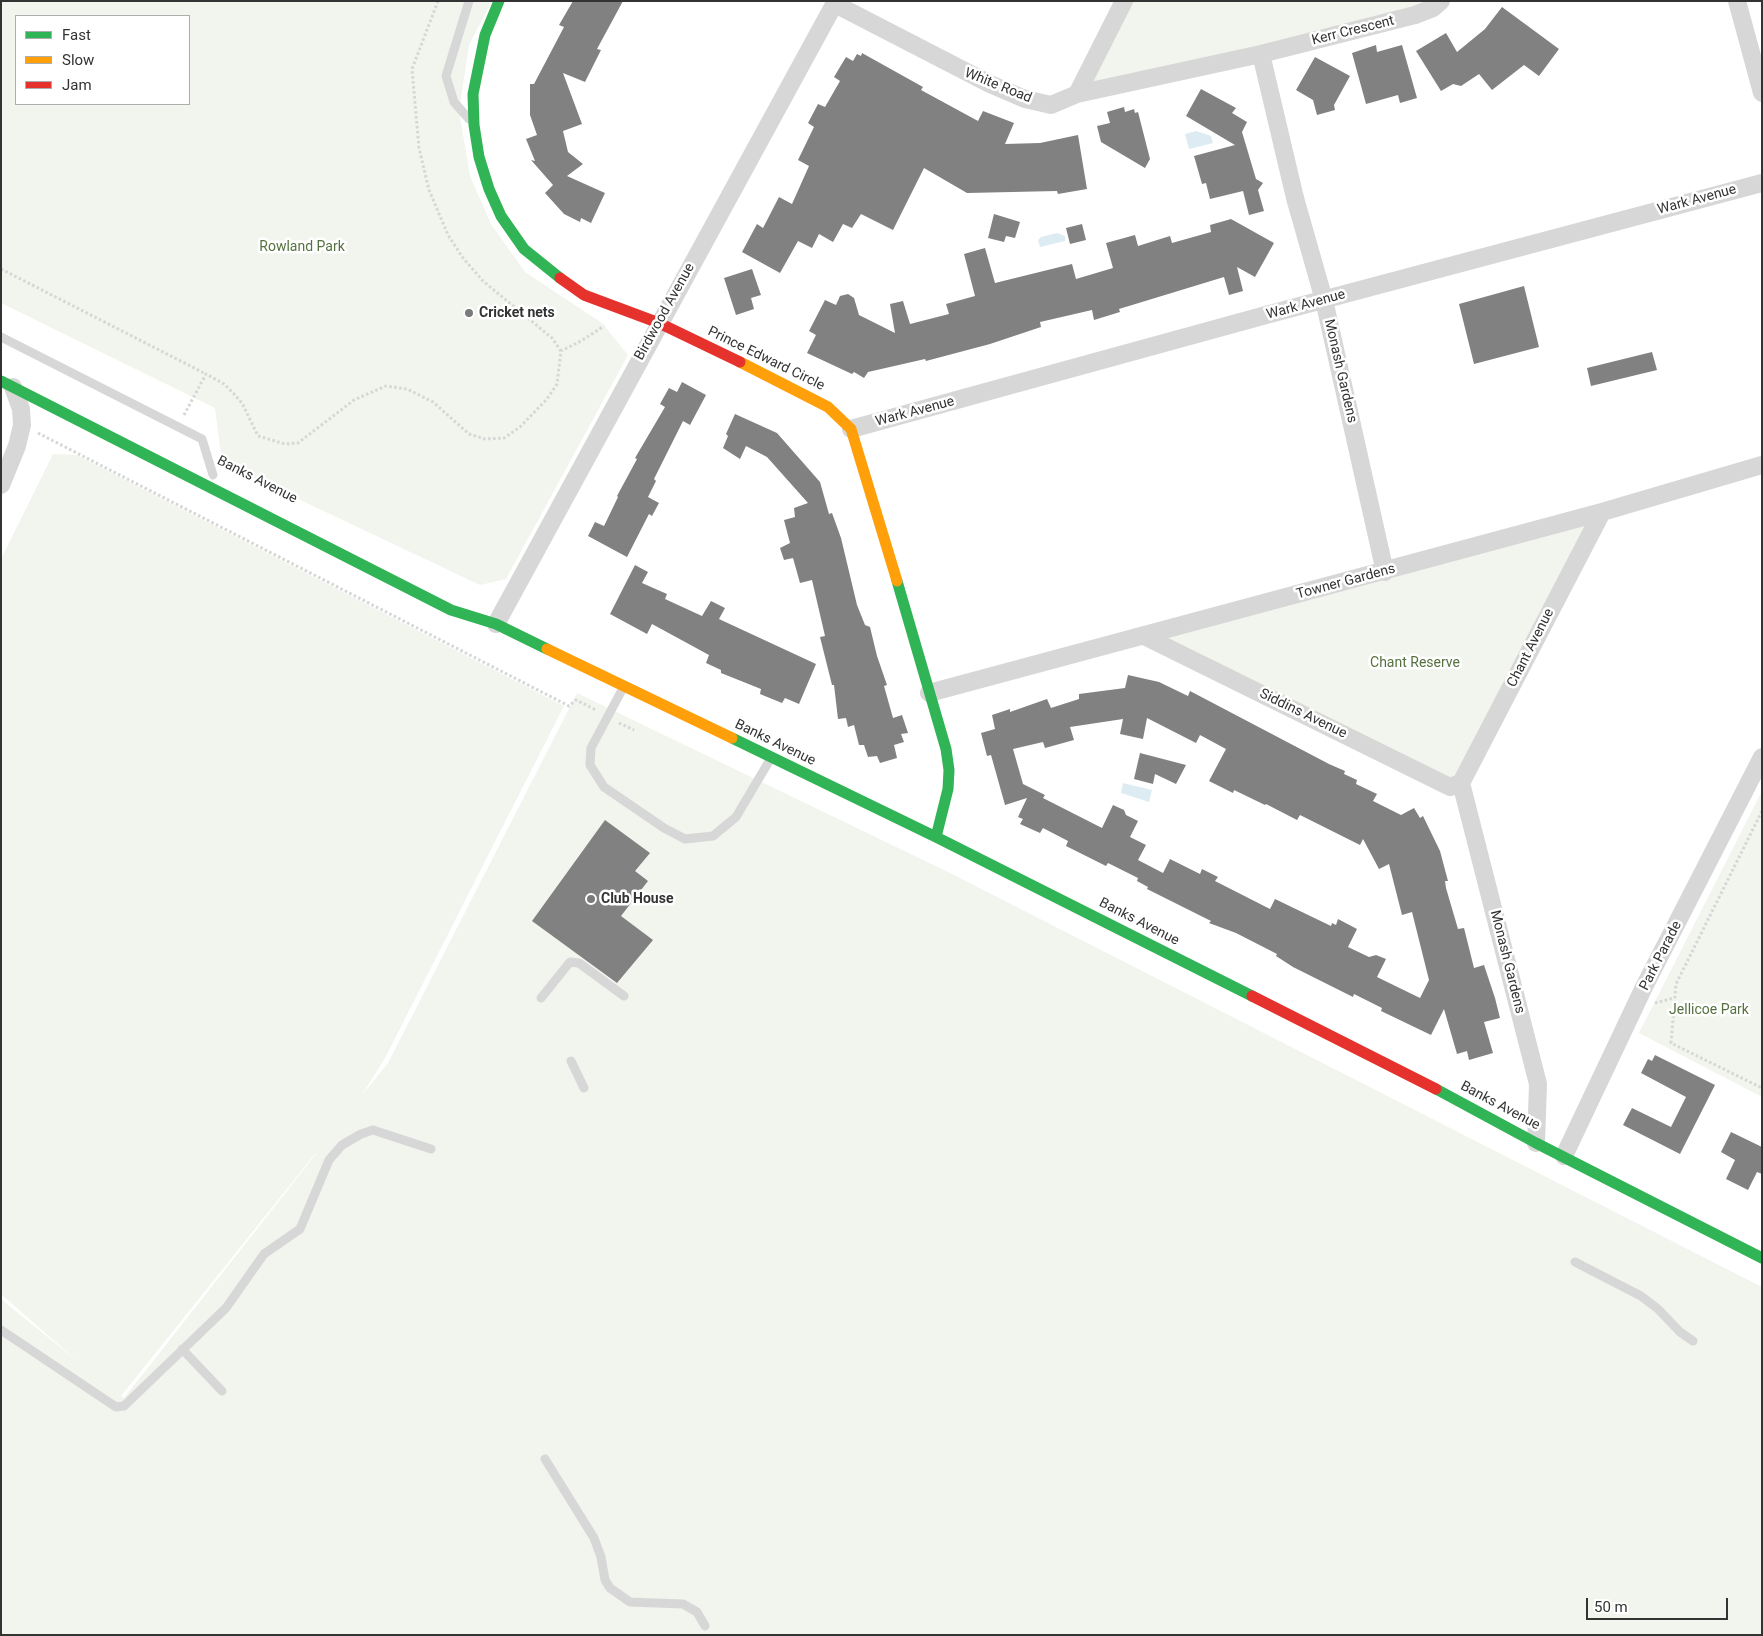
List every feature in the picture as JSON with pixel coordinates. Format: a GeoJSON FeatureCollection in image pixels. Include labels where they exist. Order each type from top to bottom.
{"type":"FeatureCollection","features":[{"type":"Feature","properties":{"kind":"street","name":"Prince Edward Circle"},"geometry":{"type":"LineString","coordinates":[[499,1],[484,35],[477,66],[473,94],[474,124],[479,157],[490,189],[501,216],[524,249],[563,282],[584,294],[659,323],[807,396],[834,412],[851,429],[864,467],[929,693],[949,770],[945,806],[936,837]]}},
{"type":"Feature","properties":{"kind":"street"},"geometry":{"type":"LineString","coordinates":[[1077,94],[1124,1]]}},
{"type":"Feature","properties":{"kind":"street","name":"Kerr Crescent"},"geometry":{"type":"LineString","coordinates":[[1261,54],[1415,16],[1433,8],[1441,1]]}},
{"type":"Feature","properties":{"kind":"street"},"geometry":{"type":"LineString","coordinates":[[1737,1],[1762,93]]}},
{"type":"Feature","properties":{"kind":"street","name":"White Road"},"geometry":{"type":"LineString","coordinates":[[836,3],[940,60],[1025,99],[1051,105],[1077,94],[1261,54]]}},
{"type":"Feature","properties":{"kind":"street","name":"Birdwood Avenue"},"geometry":{"type":"LineString","coordinates":[[496,624],[659,323],[836,3]]}},
{"type":"Feature","properties":{"kind":"street","name":"Monash Gardens"},"geometry":{"type":"LineString","coordinates":[[1261,54],[1296,198],[1324,300],[1385,572]]}},
{"type":"Feature","properties":{"kind":"street","name":"Wark Avenue"},"geometry":{"type":"LineString","coordinates":[[851,429],[1762,183]]}},
{"type":"Feature","properties":{"kind":"street"},"geometry":{"type":"LineString","coordinates":[[1,369],[160,448]]}},
{"type":"Feature","properties":{"kind":"street"},"geometry":{"type":"LineString","coordinates":[[5,477],[22,426],[21,409],[7,384]]}},
{"type":"Feature","properties":{"kind":"street","name":"Banks Avenue"},"geometry":{"type":"LineString","coordinates":[[7,384],[451,610],[496,624],[936,837],[1411,1075],[1536,1143],[1762,1258]]}},
{"type":"Feature","properties":{"kind":"street","name":"Towner Gardens"},"geometry":{"type":"LineString","coordinates":[[929,693],[1385,572],[1602,512],[1762,465]]}},
{"type":"Feature","properties":{"kind":"street","name":"Banks Avenue"},"geometry":{"type":"LineString","coordinates":[[196,466],[218,477]]}},
{"type":"Feature","properties":{"kind":"street","name":"Chant Avenue"},"geometry":{"type":"LineString","coordinates":[[1461,783],[1602,512]]}},
{"type":"Feature","properties":{"kind":"street","name":"Banks Avenue"},"geometry":{"type":"LineString","coordinates":[[461,599],[496,624]]}},
{"type":"Feature","properties":{"kind":"street","name":"Siddins Avenue"},"geometry":{"type":"LineString","coordinates":[[1144,636],[1450,787],[1461,783]]}},
{"type":"Feature","properties":{"kind":"street","name":"Park Parade"},"geometry":{"type":"LineString","coordinates":[[1564,1156],[1644,987],[1762,757]]}},
{"type":"Feature","properties":{"kind":"street","name":"Monash Gardens"},"geometry":{"type":"LineString","coordinates":[[1461,783],[1538,1084],[1536,1143]]}},
{"type":"Feature","properties":{"kind":"lane"},"geometry":{"type":"LineString","coordinates":[[469,1],[446,76],[454,102],[474,124]]}},
{"type":"Feature","properties":{"kind":"lane"},"geometry":{"type":"LineString","coordinates":[[1,336],[202,439],[218,477]]}},
{"type":"Feature","properties":{"kind":"lane"},"geometry":{"type":"LineString","coordinates":[[624,686],[591,748],[590,765],[604,787],[664,828],[685,839],[713,836],[736,817],[772,758]]}},
{"type":"Feature","properties":{"kind":"lane"},"geometry":{"type":"LineString","coordinates":[[541,998],[570,962],[579,963],[624,996]]}},
{"type":"Feature","properties":{"kind":"lane"},"geometry":{"type":"LineString","coordinates":[[571,1061],[584,1088]]}},
{"type":"Feature","properties":{"kind":"lane"},"geometry":{"type":"LineString","coordinates":[[1,1330],[116,1407],[124,1406],[226,1308],[264,1254],[300,1229],[329,1160],[342,1145],[373,1130],[431,1149]]}},
{"type":"Feature","properties":{"kind":"lane"},"geometry":{"type":"LineString","coordinates":[[1575,1262],[1641,1296],[1658,1309],[1680,1332],[1693,1341]]}},
{"type":"Feature","properties":{"kind":"lane"},"geometry":{"type":"LineString","coordinates":[[182,1349],[222,1391]]}},
{"type":"Feature","properties":{"kind":"lane"},"geometry":{"type":"LineString","coordinates":[[545,1459],[594,1538],[601,1557],[605,1580],[610,1588],[630,1602],[683,1604],[697,1612],[705,1626]]}},
{"type":"Feature","properties":{"kind":"path"},"geometry":{"type":"LineString","coordinates":[[1,269],[224,384],[242,403],[258,436],[284,444],[298,443],[354,400],[386,386],[407,389],[433,402],[469,434],[485,439],[504,438],[520,427],[547,399],[557,384],[561,351],[552,338],[483,281],[463,258],[448,235],[430,190],[419,148],[412,68],[438,1]]}},
{"type":"Feature","properties":{"kind":"path"},"geometry":{"type":"LineString","coordinates":[[561,351],[600,330],[618,308]]}},
{"type":"Feature","properties":{"kind":"path"},"geometry":{"type":"LineString","coordinates":[[178,427],[206,374]]}},
{"type":"Feature","properties":{"kind":"path"},"geometry":{"type":"LineString","coordinates":[[32,430],[570,706],[576,700],[634,730]]}},
{"type":"Feature","properties":{"kind":"path"},"geometry":{"type":"LineString","coordinates":[[1762,811],[1676,984],[1671,1042],[1762,1088]]}},
{"type":"Feature","properties":{"kind":"green space","name":"Rowland Park"},"geometry":{"type":"Polygon","coordinates":[[[1,1],[492,1],[469,45],[459,111],[470,176],[491,224],[525,272],[602,323],[628,355],[506,579],[480,585],[222,463],[215,408],[1,303],[1,1]]]}},
{"type":"Feature","properties":{"kind":"green space"},"geometry":{"type":"Polygon","coordinates":[[[1124,1],[1441,1],[1077,94],[1124,1]]]}},
{"type":"Feature","properties":{"kind":"green space"},"geometry":{"type":"Polygon","coordinates":[[[53,454],[77,455],[564,706],[385,1058],[362,1095],[388,1063],[577,693],[948,872],[1762,1287],[1762,1635],[1,1635],[1,1299],[77,1361],[1,1294],[1,559],[53,454]],[[315,1154],[121,1396],[124,1398],[315,1154]]]}},
{"type":"Feature","properties":{"kind":"green space","name":"Chant Reserve"},"geometry":{"type":"Polygon","coordinates":[[[1602,512],[1461,783],[1144,636],[1602,512]]]}},
{"type":"Feature","properties":{"kind":"green space","name":"Jellicoe Park"},"geometry":{"type":"Polygon","coordinates":[[[1762,791],[1762,1097],[1639,1033],[1762,791]]]}},
{"type":"Feature","properties":{"kind":"shaded area"},"geometry":{"type":"Polygon","coordinates":[[[1196,131],[1211,136],[1213,143],[1189,149],[1185,134],[1196,131]]]}},
{"type":"Feature","properties":{"kind":"shaded area"},"geometry":{"type":"Polygon","coordinates":[[[1057,233],[1065,236],[1065,241],[1040,247],[1038,240],[1041,237],[1057,233]]]}},
{"type":"Feature","properties":{"kind":"shaded area"},"geometry":{"type":"Polygon","coordinates":[[[1123,783],[1152,790],[1149,802],[1121,793],[1123,783]]]}},
{"type":"Feature","properties":{"kind":"building"},"geometry":{"type":"Polygon","coordinates":[[[573,1],[623,1],[597,49],[601,50],[585,82],[563,73],[582,124],[563,131],[568,152],[583,164],[567,176],[605,193],[591,223],[581,218],[580,222],[564,214],[545,193],[553,185],[531,160],[535,161],[526,139],[537,135],[530,115],[530,84],[534,84],[564,27],[559,25],[573,1]]]}},
{"type":"Feature","properties":{"kind":"building"},"geometry":{"type":"Polygon","coordinates":[[[1502,7],[1559,49],[1539,76],[1524,65],[1492,90],[1479,74],[1461,86],[1453,84],[1441,91],[1416,51],[1446,33],[1457,52],[1485,29],[1502,7]]]}},
{"type":"Feature","properties":{"kind":"building"},"geometry":{"type":"Polygon","coordinates":[[[1376,45],[1377,52],[1402,45],[1417,98],[1400,103],[1398,95],[1366,104],[1352,53],[1376,45]]]}},
{"type":"Feature","properties":{"kind":"building"},"geometry":{"type":"Polygon","coordinates":[[[862,53],[923,87],[921,90],[978,121],[983,111],[1014,123],[1005,144],[1040,143],[1078,135],[1087,189],[1058,194],[1057,191],[967,193],[924,168],[893,230],[861,214],[852,228],[843,224],[833,242],[819,234],[812,248],[798,241],[780,273],[742,252],[757,224],[763,228],[779,197],[792,204],[809,166],[798,160],[814,127],[808,123],[818,104],[825,107],[840,81],[834,77],[846,57],[853,61],[857,54],[861,56],[862,53]]]}},
{"type":"Feature","properties":{"kind":"building"},"geometry":{"type":"Polygon","coordinates":[[[1315,57],[1350,76],[1334,105],[1335,110],[1317,115],[1313,100],[1296,90],[1315,57]]]}},
{"type":"Feature","properties":{"kind":"building"},"geometry":{"type":"Polygon","coordinates":[[[1201,89],[1236,108],[1232,113],[1247,122],[1242,132],[1256,179],[1263,183],[1258,190],[1264,211],[1249,215],[1243,191],[1210,199],[1206,183],[1202,184],[1194,156],[1235,145],[1186,116],[1201,89]]]}},
{"type":"Feature","properties":{"kind":"building"},"geometry":{"type":"Polygon","coordinates":[[[1124,107],[1125,112],[1134,109],[1135,113],[1138,112],[1150,159],[1145,168],[1101,142],[1097,126],[1110,123],[1107,112],[1124,107]]]}},
{"type":"Feature","properties":{"kind":"building"},"geometry":{"type":"Polygon","coordinates":[[[994,214],[1020,222],[1015,238],[1006,236],[1004,242],[988,238],[994,214]]]}},
{"type":"Feature","properties":{"kind":"building"},"geometry":{"type":"Polygon","coordinates":[[[1231,219],[1274,243],[1255,277],[1237,267],[1243,291],[1229,295],[1224,277],[1119,309],[1120,312],[1094,320],[1092,310],[1040,322],[1041,327],[990,344],[926,361],[925,359],[868,372],[864,378],[807,353],[816,335],[809,331],[825,300],[836,305],[840,296],[848,294],[854,298],[859,315],[895,333],[890,304],[903,301],[910,324],[949,314],[946,304],[975,296],[964,254],[985,248],[995,283],[1072,264],[1076,279],[1113,268],[1106,243],[1135,235],[1138,246],[1170,236],[1172,243],[1211,232],[1210,225],[1231,219]]]}},
{"type":"Feature","properties":{"kind":"building"},"geometry":{"type":"Polygon","coordinates":[[[1082,224],[1086,240],[1070,244],[1066,228],[1082,224]]]}},
{"type":"Feature","properties":{"kind":"building"},"geometry":{"type":"Polygon","coordinates":[[[752,269],[761,295],[751,298],[754,309],[736,315],[724,278],[752,269]]]}},
{"type":"Feature","properties":{"kind":"building"},"geometry":{"type":"Polygon","coordinates":[[[1524,286],[1539,347],[1474,364],[1459,304],[1524,286]]]}},
{"type":"Feature","properties":{"kind":"building"},"geometry":{"type":"Polygon","coordinates":[[[1652,352],[1657,370],[1591,386],[1587,368],[1652,352]]]}},
{"type":"Feature","properties":{"kind":"building"},"geometry":{"type":"Polygon","coordinates":[[[682,382],[706,395],[690,425],[683,421],[654,479],[656,481],[648,497],[659,503],[652,516],[649,514],[627,557],[588,536],[595,522],[604,526],[617,496],[637,459],[635,458],[665,407],[660,404],[669,388],[677,392],[682,382]]]}},
{"type":"Feature","properties":{"kind":"building"},"geometry":{"type":"Polygon","coordinates":[[[735,414],[777,433],[820,482],[829,514],[832,513],[841,538],[857,605],[865,625],[870,627],[887,685],[884,686],[893,718],[902,715],[908,733],[901,734],[904,742],[894,745],[897,758],[880,763],[877,756],[868,757],[864,745],[859,745],[854,725],[848,727],[846,718],[838,719],[834,685],[832,685],[820,637],[825,636],[812,580],[800,583],[793,558],[784,560],[780,548],[790,543],[784,520],[795,517],[794,508],[808,503],[767,457],[746,446],[740,459],[723,448],[728,436],[726,434],[735,414]]]}},
{"type":"Feature","properties":{"kind":"building"},"geometry":{"type":"Polygon","coordinates":[[[635,565],[648,572],[642,583],[667,594],[665,599],[702,616],[711,601],[725,608],[719,619],[816,664],[799,704],[785,698],[782,703],[760,694],[761,689],[721,673],[721,670],[706,663],[709,655],[652,624],[647,634],[610,614],[635,565]]]}},
{"type":"Feature","properties":{"kind":"building"},"geometry":{"type":"Polygon","coordinates":[[[1128,675],[1159,682],[1188,696],[1190,691],[1345,771],[1344,774],[1357,780],[1356,784],[1377,794],[1373,801],[1401,815],[1414,808],[1420,818],[1423,816],[1440,851],[1448,881],[1445,881],[1446,888],[1458,929],[1464,928],[1474,968],[1484,965],[1495,998],[1500,1018],[1484,1022],[1493,1053],[1469,1060],[1467,1051],[1457,1054],[1444,1009],[1431,1035],[1381,1011],[1382,1008],[1354,994],[1353,997],[1293,967],[1276,956],[1277,954],[1236,933],[1209,923],[1211,921],[1147,889],[1148,887],[1137,881],[1138,878],[1108,863],[1106,866],[1066,846],[1068,841],[1043,828],[1040,833],[1020,824],[1023,819],[1018,817],[1027,798],[1005,805],[991,755],[987,756],[981,733],[995,729],[992,715],[1010,709],[1010,712],[1047,699],[1051,708],[1079,699],[1079,694],[1125,688],[1128,675]],[[1147,718],[1143,739],[1120,734],[1123,719],[1070,727],[1074,740],[1045,748],[1043,742],[1013,749],[1023,784],[1045,795],[1043,798],[1102,828],[1113,805],[1124,810],[1126,815],[1138,821],[1130,837],[1146,845],[1138,860],[1163,873],[1170,859],[1200,874],[1202,869],[1218,877],[1215,881],[1270,909],[1275,899],[1331,926],[1332,923],[1336,925],[1338,919],[1357,929],[1348,947],[1369,957],[1376,955],[1386,959],[1377,977],[1420,998],[1429,980],[1412,912],[1402,915],[1389,864],[1379,869],[1363,839],[1360,845],[1300,815],[1297,820],[1266,804],[1234,790],[1233,793],[1209,781],[1226,749],[1200,735],[1196,743],[1147,718]]]}},
{"type":"Feature","properties":{"kind":"building"},"geometry":{"type":"Polygon","coordinates":[[[1140,753],[1186,765],[1176,784],[1155,774],[1153,784],[1134,779],[1140,753]]]}},
{"type":"Feature","properties":{"kind":"building","name":"Club House"},"geometry":{"type":"Polygon","coordinates":[[[605,820],[650,853],[635,871],[648,881],[621,916],[653,940],[617,983],[532,921],[605,820]]]}},
{"type":"Feature","properties":{"kind":"building"},"geometry":{"type":"Polygon","coordinates":[[[1655,1055],[1715,1085],[1680,1154],[1623,1125],[1632,1108],[1671,1127],[1686,1097],[1641,1073],[1648,1059],[1652,1061],[1655,1055]]]}},
{"type":"Feature","properties":{"kind":"building"},"geometry":{"type":"Polygon","coordinates":[[[1731,1132],[1762,1147],[1762,1174],[1757,1172],[1748,1190],[1726,1179],[1735,1160],[1721,1152],[1731,1132]]]}},
{"type":"Feature","properties":{"kind":"traffic: fast"},"geometry":{"type":"LineString","coordinates":[[499,1],[485,35],[473,94],[474,125],[479,157],[489,189],[501,216],[524,249],[560,278]]}},
{"type":"Feature","properties":{"kind":"traffic: fast"},"geometry":{"type":"LineString","coordinates":[[1,381],[451,610],[496,624],[547,649]]}},
{"type":"Feature","properties":{"kind":"traffic: fast"},"geometry":{"type":"LineString","coordinates":[[897,581],[946,749],[949,770],[948,789],[936,837]]}},
{"type":"Feature","properties":{"kind":"traffic: fast"},"geometry":{"type":"LineString","coordinates":[[732,738],[936,837],[1252,996]]}},
{"type":"Feature","properties":{"kind":"traffic: fast"},"geometry":{"type":"LineString","coordinates":[[1436,1089],[1536,1143],[1762,1258]]}},
{"type":"Feature","properties":{"kind":"traffic: slow"},"geometry":{"type":"LineString","coordinates":[[740,362],[828,407],[851,429],[897,581]]}},
{"type":"Feature","properties":{"kind":"traffic: slow"},"geometry":{"type":"LineString","coordinates":[[547,649],[732,738]]}},
{"type":"Feature","properties":{"kind":"traffic: jam"},"geometry":{"type":"LineString","coordinates":[[560,278],[584,295],[659,323],[740,362]]}},
{"type":"Feature","properties":{"kind":"traffic: jam"},"geometry":{"type":"LineString","coordinates":[[1252,996],[1436,1089]]}},
{"type":"Feature","properties":{"kind":"place","name":"Cricket nets"},"geometry":{"type":"Point","coordinates":[469,313]}},
{"type":"Feature","properties":{"kind":"place","name":"Club House"},"geometry":{"type":"Point","coordinates":[591,899]}}]}
